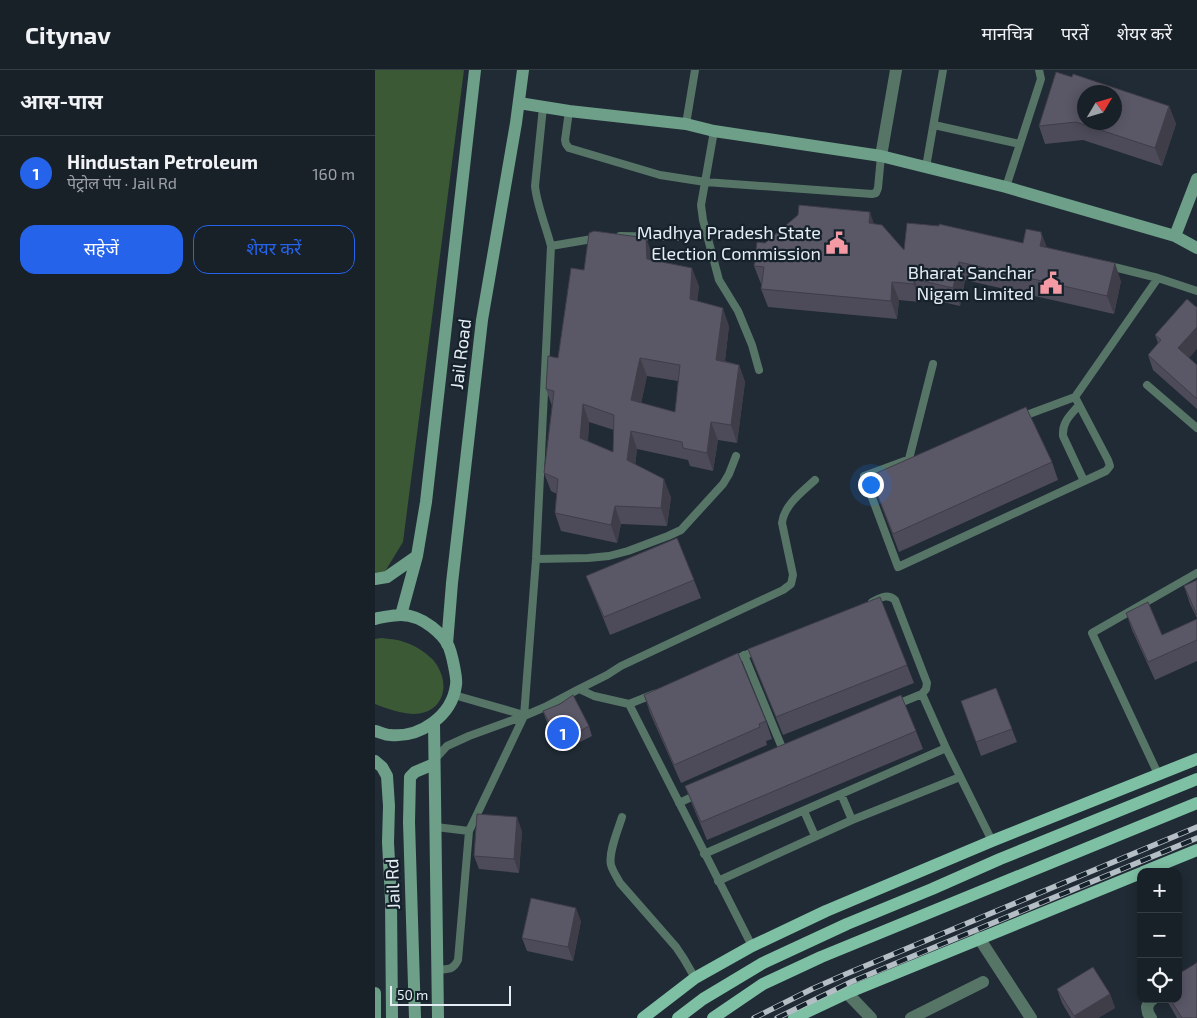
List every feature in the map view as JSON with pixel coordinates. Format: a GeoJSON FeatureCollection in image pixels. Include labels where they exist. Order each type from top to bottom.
{"type":"FeatureCollection","features":[{"type":"Feature","properties":{"kind":"main road","name":"Jail Road"},"geometry":{"type":"LineString","coordinates":[[401,615],[417,556],[426,502],[475,70]]}},
{"type":"Feature","properties":{"kind":"main road","name":"Jail Road"},"geometry":{"type":"LineString","coordinates":[[447,644],[452,583],[482,320],[516,123],[523,70]]}},
{"type":"Feature","properties":{"kind":"main road"},"geometry":{"type":"LineString","coordinates":[[519,102],[569,111],[686,124],[714,131],[881,156],[1006,187],[1175,236],[1197,248]]}},
{"type":"Feature","properties":{"kind":"main road"},"geometry":{"type":"LineString","coordinates":[[1175,236],[1197,179]]}},
{"type":"Feature","properties":{"kind":"main road"},"geometry":{"type":"LineString","coordinates":[[375,579],[387,577],[417,556]]}},
{"type":"Feature","properties":{"kind":"main road"},"geometry":{"type":"LineString","coordinates":[[375,619],[401,615],[422,620],[441,635],[451,649],[456,683],[454,695],[446,710],[434,723],[419,731],[402,735],[388,736],[375,731]]}},
{"type":"Feature","properties":{"kind":"main road"},"geometry":{"type":"LineString","coordinates":[[434,723],[438,1018]]}},
{"type":"Feature","properties":{"kind":"main road"},"geometry":{"type":"LineString","coordinates":[[643,1018],[695,978],[751,946],[826,911],[992,841],[1197,759]]}},
{"type":"Feature","properties":{"kind":"main road","name":"Jail Rd"},"geometry":{"type":"LineString","coordinates":[[375,760],[387,776],[389,806],[391,1018]]}},
{"type":"Feature","properties":{"kind":"main road","name":"Jail Rd"},"geometry":{"type":"LineString","coordinates":[[415,1018],[409,822],[410,777],[415,772],[434,762]]}},
{"type":"Feature","properties":{"kind":"main road"},"geometry":{"type":"LineString","coordinates":[[678,1018],[703,999],[763,963],[847,924],[1197,779]]}},
{"type":"Feature","properties":{"kind":"main road"},"geometry":{"type":"LineString","coordinates":[[713,1018],[763,984],[821,957],[1197,803]]}},
{"type":"Feature","properties":{"kind":"main road"},"geometry":{"type":"LineString","coordinates":[[1152,868],[1197,850]]}},
{"type":"Feature","properties":{"kind":"main road"},"geometry":{"type":"LineString","coordinates":[[794,1018],[847,993],[1137,874]]}},
{"type":"Feature","properties":{"kind":"main road"},"geometry":{"type":"LineString","coordinates":[[375,993],[375,1018]]}},
{"type":"Feature","properties":{"kind":"street"},"geometry":{"type":"LineString","coordinates":[[881,156],[896,70]]}},
{"type":"Feature","properties":{"kind":"street"},"geometry":{"type":"LineString","coordinates":[[979,938],[1031,1018]]}},
{"type":"Feature","properties":{"kind":"street"},"geometry":{"type":"LineString","coordinates":[[911,1018],[983,982]]}},
{"type":"Feature","properties":{"kind":"street"},"geometry":{"type":"LineString","coordinates":[[847,993],[871,1018]]}},
{"type":"Feature","properties":{"kind":"street"},"geometry":{"type":"LineString","coordinates":[[1149,1003],[1147,1006],[1148,1013],[1151,1018]]}},
{"type":"Feature","properties":{"kind":"lane"},"geometry":{"type":"LineString","coordinates":[[686,124],[695,70]]}},
{"type":"Feature","properties":{"kind":"lane"},"geometry":{"type":"LineString","coordinates":[[927,167],[943,70]]}},
{"type":"Feature","properties":{"kind":"lane"},"geometry":{"type":"LineString","coordinates":[[1006,187],[1041,79],[1039,70]]}},
{"type":"Feature","properties":{"kind":"lane"},"geometry":{"type":"LineString","coordinates":[[438,970],[451,969],[459,960],[469,831],[524,716],[536,559],[551,246],[536,199],[535,186],[543,107]]}},
{"type":"Feature","properties":{"kind":"lane"},"geometry":{"type":"LineString","coordinates":[[569,111],[565,140],[569,148],[660,175],[705,182],[872,194],[878,188],[881,156]]}},
{"type":"Feature","properties":{"kind":"lane"},"geometry":{"type":"LineString","coordinates":[[934,125],[1020,144]]}},
{"type":"Feature","properties":{"kind":"lane"},"geometry":{"type":"LineString","coordinates":[[714,131],[701,205],[703,220],[719,280],[738,311],[759,370]]}},
{"type":"Feature","properties":{"kind":"lane"},"geometry":{"type":"LineString","coordinates":[[551,246],[608,237],[679,238]]}},
{"type":"Feature","properties":{"kind":"lane"},"geometry":{"type":"LineString","coordinates":[[1101,264],[1157,278],[1197,291]]}},
{"type":"Feature","properties":{"kind":"lane"},"geometry":{"type":"LineString","coordinates":[[1010,422],[1075,398],[1157,278]]}},
{"type":"Feature","properties":{"kind":"lane"},"geometry":{"type":"LineString","coordinates":[[909,460],[933,364]]}},
{"type":"Feature","properties":{"kind":"lane"},"geometry":{"type":"LineString","coordinates":[[1147,386],[1197,428]]}},
{"type":"Feature","properties":{"kind":"lane"},"geometry":{"type":"LineString","coordinates":[[918,456],[864,476],[898,567],[1106,471],[1110,466],[1108,460],[1075,398]]}},
{"type":"Feature","properties":{"kind":"lane"},"geometry":{"type":"LineString","coordinates":[[1079,405],[1064,423],[1063,436],[1084,481]]}},
{"type":"Feature","properties":{"kind":"lane"},"geometry":{"type":"LineString","coordinates":[[536,559],[609,556],[628,551],[681,530],[723,484],[736,456]]}},
{"type":"Feature","properties":{"kind":"lane"},"geometry":{"type":"LineString","coordinates":[[434,762],[447,746],[524,716],[607,675],[621,666],[783,590],[791,584],[793,575],[782,523],[783,516],[788,507],[815,480]]}},
{"type":"Feature","properties":{"kind":"lane"},"geometry":{"type":"LineString","coordinates":[[1158,774],[1092,633],[1197,573]]}},
{"type":"Feature","properties":{"kind":"lane"},"geometry":{"type":"LineString","coordinates":[[868,603],[885,596],[895,600],[927,683],[926,690],[922,694],[885,710]]}},
{"type":"Feature","properties":{"kind":"lane"},"geometry":{"type":"LineString","coordinates":[[726,663],[770,644]]}},
{"type":"Feature","properties":{"kind":"lane"},"geometry":{"type":"LineString","coordinates":[[744,656],[785,755]]}},
{"type":"Feature","properties":{"kind":"lane"},"geometry":{"type":"LineString","coordinates":[[579,689],[594,696],[629,704],[665,689]]}},
{"type":"Feature","properties":{"kind":"lane"},"geometry":{"type":"LineString","coordinates":[[922,694],[946,748],[992,841]]}},
{"type":"Feature","properties":{"kind":"lane"},"geometry":{"type":"LineString","coordinates":[[454,695],[524,716]]}},
{"type":"Feature","properties":{"kind":"lane"},"geometry":{"type":"LineString","coordinates":[[561,708],[568,703],[568,695]]}},
{"type":"Feature","properties":{"kind":"lane"},"geometry":{"type":"LineString","coordinates":[[629,704],[751,946]]}},
{"type":"Feature","properties":{"kind":"lane"},"geometry":{"type":"LineString","coordinates":[[545,706],[553,712]]}},
{"type":"Feature","properties":{"kind":"lane"},"geometry":{"type":"LineString","coordinates":[[705,854],[946,748]]}},
{"type":"Feature","properties":{"kind":"lane"},"geometry":{"type":"LineString","coordinates":[[776,759],[794,751]]}},
{"type":"Feature","properties":{"kind":"lane"},"geometry":{"type":"LineString","coordinates":[[718,881],[852,820],[960,777]]}},
{"type":"Feature","properties":{"kind":"lane"},"geometry":{"type":"LineString","coordinates":[[679,803],[705,791]]}},
{"type":"Feature","properties":{"kind":"lane"},"geometry":{"type":"LineString","coordinates":[[841,794],[852,820]]}},
{"type":"Feature","properties":{"kind":"lane"},"geometry":{"type":"LineString","coordinates":[[804,811],[815,836]]}},
{"type":"Feature","properties":{"kind":"lane"},"geometry":{"type":"LineString","coordinates":[[622,818],[611,855],[610,863],[614,873],[620,883],[675,947],[695,978]]}},
{"type":"Feature","properties":{"kind":"lane"},"geometry":{"type":"LineString","coordinates":[[436,827],[469,831]]}},
{"type":"Feature","properties":{"kind":"green space"},"geometry":{"type":"Polygon","coordinates":[[[375,70],[464,70],[403,542],[375,585],[375,70]]]}},
{"type":"Feature","properties":{"kind":"green space"},"geometry":{"type":"Polygon","coordinates":[[[375,639],[399,640],[419,648],[435,662],[442,676],[443,692],[436,705],[430,710],[413,714],[375,704],[375,639]]]}},
{"type":"Feature","properties":{"kind":"building"},"geometry":{"type":"Polygon","coordinates":[[[1056,72],[1072,77],[1073,74],[1106,85],[1077,85],[1076,122],[1039,126],[1056,72]]]}},
{"type":"Feature","properties":{"kind":"building"},"geometry":{"type":"Polygon","coordinates":[[[1122,90],[1169,106],[1155,148],[1100,130],[1122,130],[1122,90]]]}},
{"type":"Feature","properties":{"kind":"building"},"geometry":{"type":"Polygon","coordinates":[[[799,205],[870,212],[869,223],[882,225],[904,250],[907,223],[939,226],[939,224],[1023,243],[1026,229],[1041,232],[1040,246],[1115,263],[1107,296],[959,262],[953,288],[914,279],[914,284],[892,282],[891,301],[761,289],[764,267],[754,266],[757,242],[765,243],[798,215],[799,205]]]}},
{"type":"Feature","properties":{"kind":"building"},"geometry":{"type":"Polygon","coordinates":[[[594,231],[646,238],[647,259],[692,268],[690,299],[723,308],[716,360],[739,365],[731,425],[711,422],[707,453],[683,448],[682,442],[631,431],[627,460],[664,479],[661,508],[615,506],[611,525],[555,513],[558,479],[544,473],[554,391],[546,389],[548,356],[558,358],[571,268],[584,270],[589,233],[594,231]],[[640,358],[631,400],[675,412],[680,365],[640,358]],[[583,404],[580,438],[613,452],[614,415],[583,404]]]}},
{"type":"Feature","properties":{"kind":"building"},"geometry":{"type":"Polygon","coordinates":[[[1187,299],[1197,306],[1197,327],[1178,348],[1197,365],[1197,399],[1148,355],[1161,340],[1155,335],[1187,299]]]}},
{"type":"Feature","properties":{"kind":"building"},"geometry":{"type":"Polygon","coordinates":[[[1026,407],[1052,462],[893,534],[870,476],[1026,407]]]}},
{"type":"Feature","properties":{"kind":"building"},"geometry":{"type":"Polygon","coordinates":[[[677,538],[694,580],[604,617],[586,576],[677,538]]]}},
{"type":"Feature","properties":{"kind":"building"},"geometry":{"type":"Polygon","coordinates":[[[1197,580],[1197,615],[1184,586],[1197,580]]]}},
{"type":"Feature","properties":{"kind":"building"},"geometry":{"type":"Polygon","coordinates":[[[880,597],[907,665],[776,717],[748,649],[880,597]]]}},
{"type":"Feature","properties":{"kind":"building"},"geometry":{"type":"Polygon","coordinates":[[[1148,602],[1162,635],[1197,619],[1197,640],[1148,662],[1126,613],[1148,602]]]}},
{"type":"Feature","properties":{"kind":"building"},"geometry":{"type":"Polygon","coordinates":[[[738,653],[766,721],[759,724],[760,727],[674,765],[644,695],[738,653]]]}},
{"type":"Feature","properties":{"kind":"building"},"geometry":{"type":"Polygon","coordinates":[[[996,688],[1012,729],[976,742],[961,701],[996,688]]]}},
{"type":"Feature","properties":{"kind":"building"},"geometry":{"type":"Polygon","coordinates":[[[573,695],[589,726],[559,742],[543,711],[560,704],[573,695]]]}},
{"type":"Feature","properties":{"kind":"building"},"geometry":{"type":"Polygon","coordinates":[[[901,695],[916,731],[701,822],[685,786],[901,695]]]}},
{"type":"Feature","properties":{"kind":"building"},"geometry":{"type":"Polygon","coordinates":[[[477,814],[517,817],[514,859],[474,856],[477,814]]]}},
{"type":"Feature","properties":{"kind":"building"},"geometry":{"type":"Polygon","coordinates":[[[531,898],[576,908],[568,947],[522,938],[531,898]]]}},
{"type":"Feature","properties":{"kind":"building"},"geometry":{"type":"Polygon","coordinates":[[[1197,962],[1197,1018],[1182,1018],[1173,1003],[1182,1003],[1182,972],[1197,962]]]}},
{"type":"Feature","properties":{"kind":"building"},"geometry":{"type":"Polygon","coordinates":[[[1093,967],[1110,994],[1074,1016],[1057,989],[1093,967]]]}},
{"type":"Feature","properties":{"kind":"railway"},"geometry":{"type":"LineString","coordinates":[[754,1018],[846,974],[1197,827]]}},
{"type":"Feature","properties":{"kind":"railway"},"geometry":{"type":"LineString","coordinates":[[777,1018],[851,982],[1197,838]]}},
{"type":"Feature","properties":{"kind":"place","name":"Madhya Pradesh State Election Commission"},"geometry":{"type":"Point","coordinates":[837,243]}},
{"type":"Feature","properties":{"kind":"place","name":"Bharat Sanchar Nigam Limited"},"geometry":{"type":"Point","coordinates":[1051,283]}},
{"type":"Feature","properties":{"kind":"place","name":"Hindustan Petroleum"},"geometry":{"type":"Point","coordinates":[563,733]}}]}
